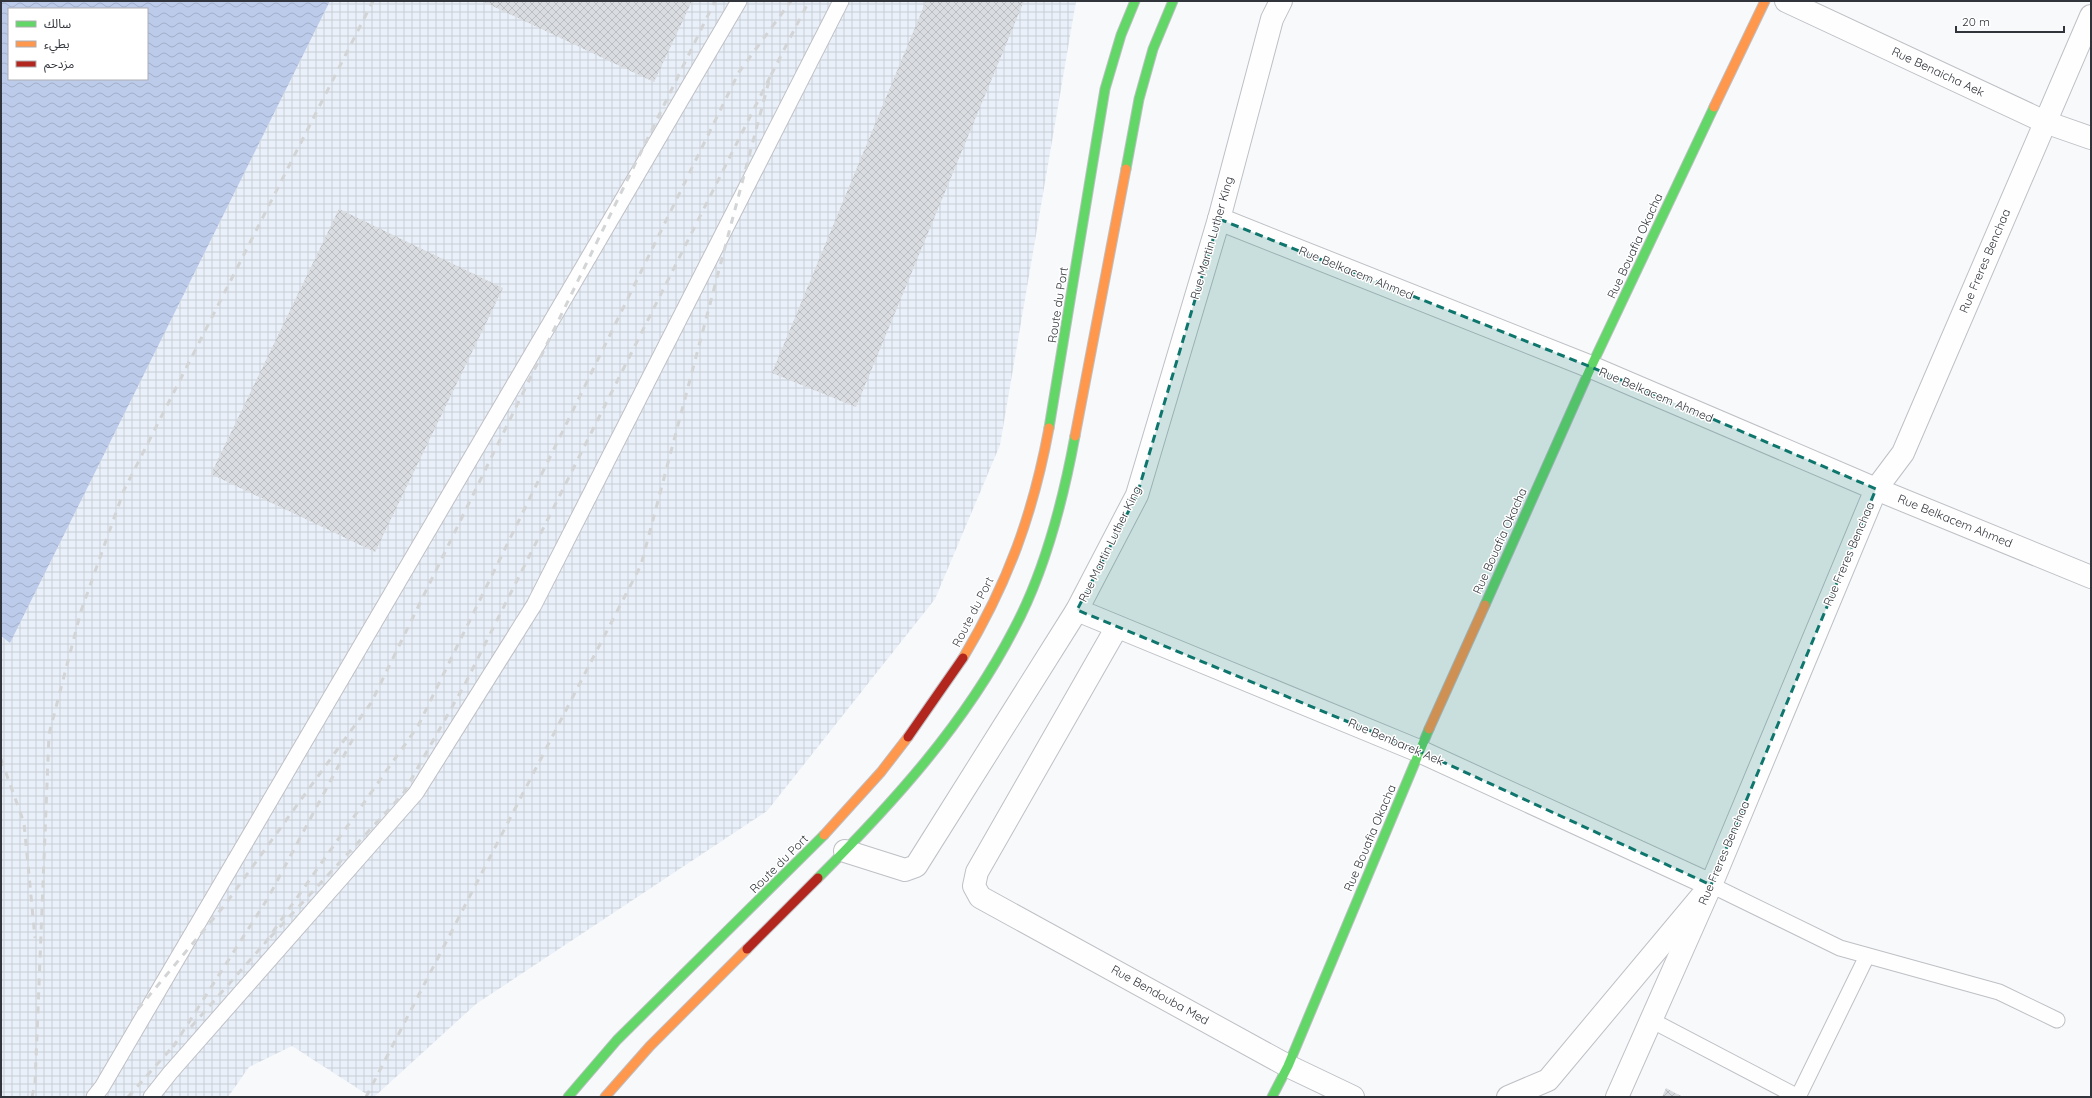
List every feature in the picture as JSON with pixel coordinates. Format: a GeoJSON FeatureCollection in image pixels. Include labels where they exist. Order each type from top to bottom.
{"type":"FeatureCollection","features":[{"type":"Feature","properties":{"kind":"main road","name":"Route du Port"},"geometry":{"type":"LineString","coordinates":[[568,1097],[617,1040],[818,842],[877,778],[927,714],[958,668],[990,609],[1011,562],[1030,513],[1047,446],[1105,89],[1122,35],[1135,1]]}},
{"type":"Feature","properties":{"kind":"main road"},"geometry":{"type":"LineString","coordinates":[[605,1097],[650,1046],[845,851],[908,782],[951,731],[984,683],[1015,628],[1041,566],[1057,516],[1072,454],[1139,99],[1153,49],[1173,1]]}},
{"type":"Feature","properties":{"kind":"main road","name":"Rue Bouafia Okacha"},"geometry":{"type":"LineString","coordinates":[[1272,1097],[1288,1066],[1419,751],[1591,366],[1764,1]]}},
{"type":"Feature","properties":{"kind":"street","name":"Rue Martin Luther King"},"geometry":{"type":"LineString","coordinates":[[845,851],[905,870],[916,866],[1077,610],[1137,495],[1219,219],[1272,19],[1281,1]]}},
{"type":"Feature","properties":{"kind":"street","name":"Rue Benaicha Aek"},"geometry":{"type":"LineString","coordinates":[[1786,1],[2045,122],[2091,138]]}},
{"type":"Feature","properties":{"kind":"street","name":"Rue Freres Benchaa"},"geometry":{"type":"LineString","coordinates":[[1617,1097],[1711,885],[1876,489],[1903,453],[2091,16]]}},
{"type":"Feature","properties":{"kind":"street","name":"Rue Belkacem Ahmed"},"geometry":{"type":"LineString","coordinates":[[1219,219],[1591,366],[1876,489],[2091,577]]}},
{"type":"Feature","properties":{"kind":"street","name":"Rue Benbarek Aek"},"geometry":{"type":"LineString","coordinates":[[1077,610],[1419,751],[1711,885]]}},
{"type":"Feature","properties":{"kind":"street","name":"Rue Bendouba Med"},"geometry":{"type":"LineString","coordinates":[[1117,627],[977,872],[974,886],[980,897],[1288,1066],[1353,1097]]}},
{"type":"Feature","properties":{"kind":"street"},"geometry":{"type":"LineString","coordinates":[[1508,1097],[1548,1080],[1711,885]]}},
{"type":"Feature","properties":{"kind":"lane"},"geometry":{"type":"LineString","coordinates":[[94,1097],[106,1080],[739,1]]}},
{"type":"Feature","properties":{"kind":"lane"},"geometry":{"type":"LineString","coordinates":[[151,1097],[170,1073],[411,799],[429,773],[534,605],[841,1]]}},
{"type":"Feature","properties":{"kind":"lane"},"geometry":{"type":"LineString","coordinates":[[1711,885],[1840,948],[1999,992],[2057,1020]]}},
{"type":"Feature","properties":{"kind":"lane"},"geometry":{"type":"LineString","coordinates":[[1651,1020],[1798,1097],[1867,956]]}},
{"type":"Feature","properties":{"kind":"highlighted area"},"geometry":{"type":"Polygon","coordinates":[[[1219,219],[1591,367],[1876,489],[1711,885],[1419,751],[1077,610],[1137,495],[1219,219]]]}},
{"type":"Feature","properties":{"kind":"shaded area"},"geometry":{"type":"Polygon","coordinates":[[[330,1],[1076,1],[1000,445],[935,599],[767,811],[476,1004],[374,1097],[371,1097],[292,1046],[249,1067],[228,1097],[1,1097],[1,636],[10,642],[330,1]]]}},
{"type":"Feature","properties":{"kind":"water"},"geometry":{"type":"Polygon","coordinates":[[[1,1],[330,1],[10,643],[1,636],[1,1]]]}},
{"type":"Feature","properties":{"kind":"building"},"geometry":{"type":"Polygon","coordinates":[[[482,1],[692,1],[654,82],[482,1]]]}},
{"type":"Feature","properties":{"kind":"building"},"geometry":{"type":"Polygon","coordinates":[[[926,1],[1024,1],[856,407],[772,373],[926,1]]]}},
{"type":"Feature","properties":{"kind":"building"},"geometry":{"type":"Polygon","coordinates":[[[339,209],[503,288],[375,552],[211,474],[339,209]]]}},
{"type":"Feature","properties":{"kind":"building"},"geometry":{"type":"Polygon","coordinates":[[[1666,1088],[1683,1097],[1662,1097],[1666,1088]]]}},
{"type":"Feature","properties":{"kind":"railway"},"geometry":{"type":"LineString","coordinates":[[32,1097],[35,1084],[49,734],[81,611],[124,490],[373,1]]}},
{"type":"Feature","properties":{"kind":"railway"},"geometry":{"type":"LineString","coordinates":[[138,1009],[224,906],[371,703],[715,1]]}},
{"type":"Feature","properties":{"kind":"railway"},"geometry":{"type":"LineString","coordinates":[[770,77],[465,684],[403,794],[265,943],[418,726],[739,72],[791,1]]}},
{"type":"Feature","properties":{"kind":"railway"},"geometry":{"type":"LineString","coordinates":[[366,1097],[641,565],[770,77],[809,1]]}},
{"type":"Feature","properties":{"kind":"railway"},"geometry":{"type":"LineString","coordinates":[[173,1047],[268,898],[356,733]]}},
{"type":"Feature","properties":{"kind":"railway"},"geometry":{"type":"LineString","coordinates":[[1,759],[24,823],[35,938]]}},
{"type":"Feature","properties":{"kind":"railway"},"geometry":{"type":"LineString","coordinates":[[191,1027],[265,943]]}},
{"type":"Feature","properties":{"kind":"railway"},"geometry":{"type":"LineString","coordinates":[[128,1097],[176,1043]]}},
{"type":"Feature","properties":{"kind":"traffic: fast"},"geometry":{"type":"LineString","coordinates":[[1049,428],[1105,89],[1121,35],[1135,1]]}},
{"type":"Feature","properties":{"kind":"traffic: fast"},"geometry":{"type":"LineString","coordinates":[[1126,169],[1139,99],[1153,49],[1173,1]]}},
{"type":"Feature","properties":{"kind":"traffic: fast"},"geometry":{"type":"LineString","coordinates":[[1485,605],[1591,367],[1714,107]]}},
{"type":"Feature","properties":{"kind":"traffic: fast"},"geometry":{"type":"LineString","coordinates":[[818,878],[873,821],[926,761],[950,730],[995,664],[1025,607],[1044,560],[1059,510],[1075,436]]}},
{"type":"Feature","properties":{"kind":"traffic: fast"},"geometry":{"type":"LineString","coordinates":[[1272,1097],[1288,1066],[1429,729]]}},
{"type":"Feature","properties":{"kind":"traffic: fast"},"geometry":{"type":"LineString","coordinates":[[568,1097],[617,1040],[824,835]]}},
{"type":"Feature","properties":{"kind":"traffic: slow"},"geometry":{"type":"LineString","coordinates":[[1714,107],[1765,1]]}},
{"type":"Feature","properties":{"kind":"traffic: slow"},"geometry":{"type":"LineString","coordinates":[[1075,436],[1126,169]]}},
{"type":"Feature","properties":{"kind":"traffic: slow"},"geometry":{"type":"LineString","coordinates":[[963,658],[993,603],[1017,547],[1035,490],[1049,428]]}},
{"type":"Feature","properties":{"kind":"traffic: slow"},"geometry":{"type":"LineString","coordinates":[[1429,729],[1485,605]]}},
{"type":"Feature","properties":{"kind":"traffic: slow"},"geometry":{"type":"LineString","coordinates":[[824,835],[881,772],[908,737]]}},
{"type":"Feature","properties":{"kind":"traffic: slow"},"geometry":{"type":"LineString","coordinates":[[605,1097],[650,1046],[747,949]]}},
{"type":"Feature","properties":{"kind":"traffic: jam"},"geometry":{"type":"LineString","coordinates":[[908,737],[963,658]]}},
{"type":"Feature","properties":{"kind":"traffic: jam"},"geometry":{"type":"LineString","coordinates":[[747,949],[818,878]]}}]}
